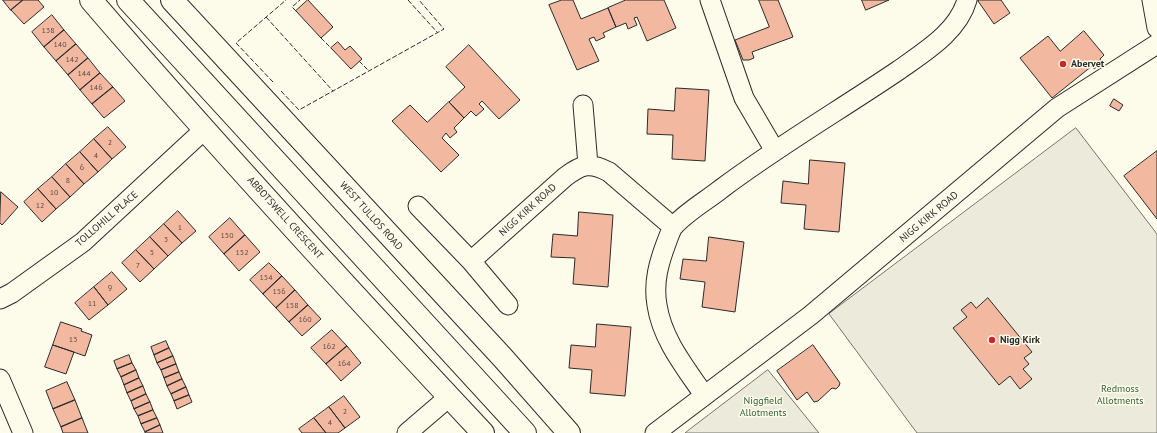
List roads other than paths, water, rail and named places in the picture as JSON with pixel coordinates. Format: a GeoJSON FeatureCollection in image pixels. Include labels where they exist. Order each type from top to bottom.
{"type":"FeatureCollection","features":[{"type":"Feature","properties":{"kind":"main road","name":"ABBOTSWELL CRESCENT"},"geometry":{"type":"LineString","coordinates":[[91,0],[205,129],[483,433]]}},
{"type":"Feature","properties":{"kind":"main road"},"geometry":{"type":"LineString","coordinates":[[128,0],[525,433]]}},
{"type":"Feature","properties":{"kind":"main road","name":"WEST TULLOS ROAD"},"geometry":{"type":"LineString","coordinates":[[172,0],[508,363],[569,433]]}},
{"type":"Feature","properties":{"kind":"street"},"geometry":{"type":"LineString","coordinates":[[710,0],[744,98],[775,151]]}},
{"type":"Feature","properties":{"kind":"street"},"geometry":{"type":"LineString","coordinates":[[704,395],[671,346],[661,324],[657,305],[655,285],[659,262],[673,227],[775,151],[938,42],[954,24],[967,0]]}},
{"type":"Feature","properties":{"kind":"street"},"geometry":{"type":"LineString","coordinates":[[1152,0],[1157,28]]}},
{"type":"Feature","properties":{"kind":"street","name":"NIGG KIRK ROAD"},"geometry":{"type":"LineString","coordinates":[[655,433],[812,315],[1057,108],[1157,44]]}},
{"type":"Feature","properties":{"kind":"street"},"geometry":{"type":"LineString","coordinates":[[583,104],[588,165],[598,166],[608,172],[673,227]]}},
{"type":"Feature","properties":{"kind":"street","name":"TOLLOHILL PLACE"},"geometry":{"type":"LineString","coordinates":[[0,299],[12,293],[83,242],[205,129]]}},
{"type":"Feature","properties":{"kind":"street","name":"NIGG KIRK ROAD"},"geometry":{"type":"LineString","coordinates":[[471,262],[565,177],[576,168],[588,165]]}},
{"type":"Feature","properties":{"kind":"street"},"geometry":{"type":"LineString","coordinates":[[418,206],[471,262],[508,305]]}},
{"type":"Feature","properties":{"kind":"street"},"geometry":{"type":"LineString","coordinates":[[0,379],[23,433]]}},
{"type":"Feature","properties":{"kind":"street"},"geometry":{"type":"LineString","coordinates":[[407,433],[449,397]]}},
{"type":"Feature","properties":{"kind":"place","name":"Abervet"},"geometry":{"type":"Point","coordinates":[1063,64]}},
{"type":"Feature","properties":{"kind":"place","name":"Nigg Kirk"},"geometry":{"type":"Point","coordinates":[992,340]}},
{"type":"Feature","properties":{"kind":"park label","name":"Redmoss Allotments"},"geometry":{"type":"Point","coordinates":[1120,394]}},
{"type":"Feature","properties":{"kind":"park label","name":"Niggfield Allotments"},"geometry":{"type":"Point","coordinates":[763,406]}}]}
